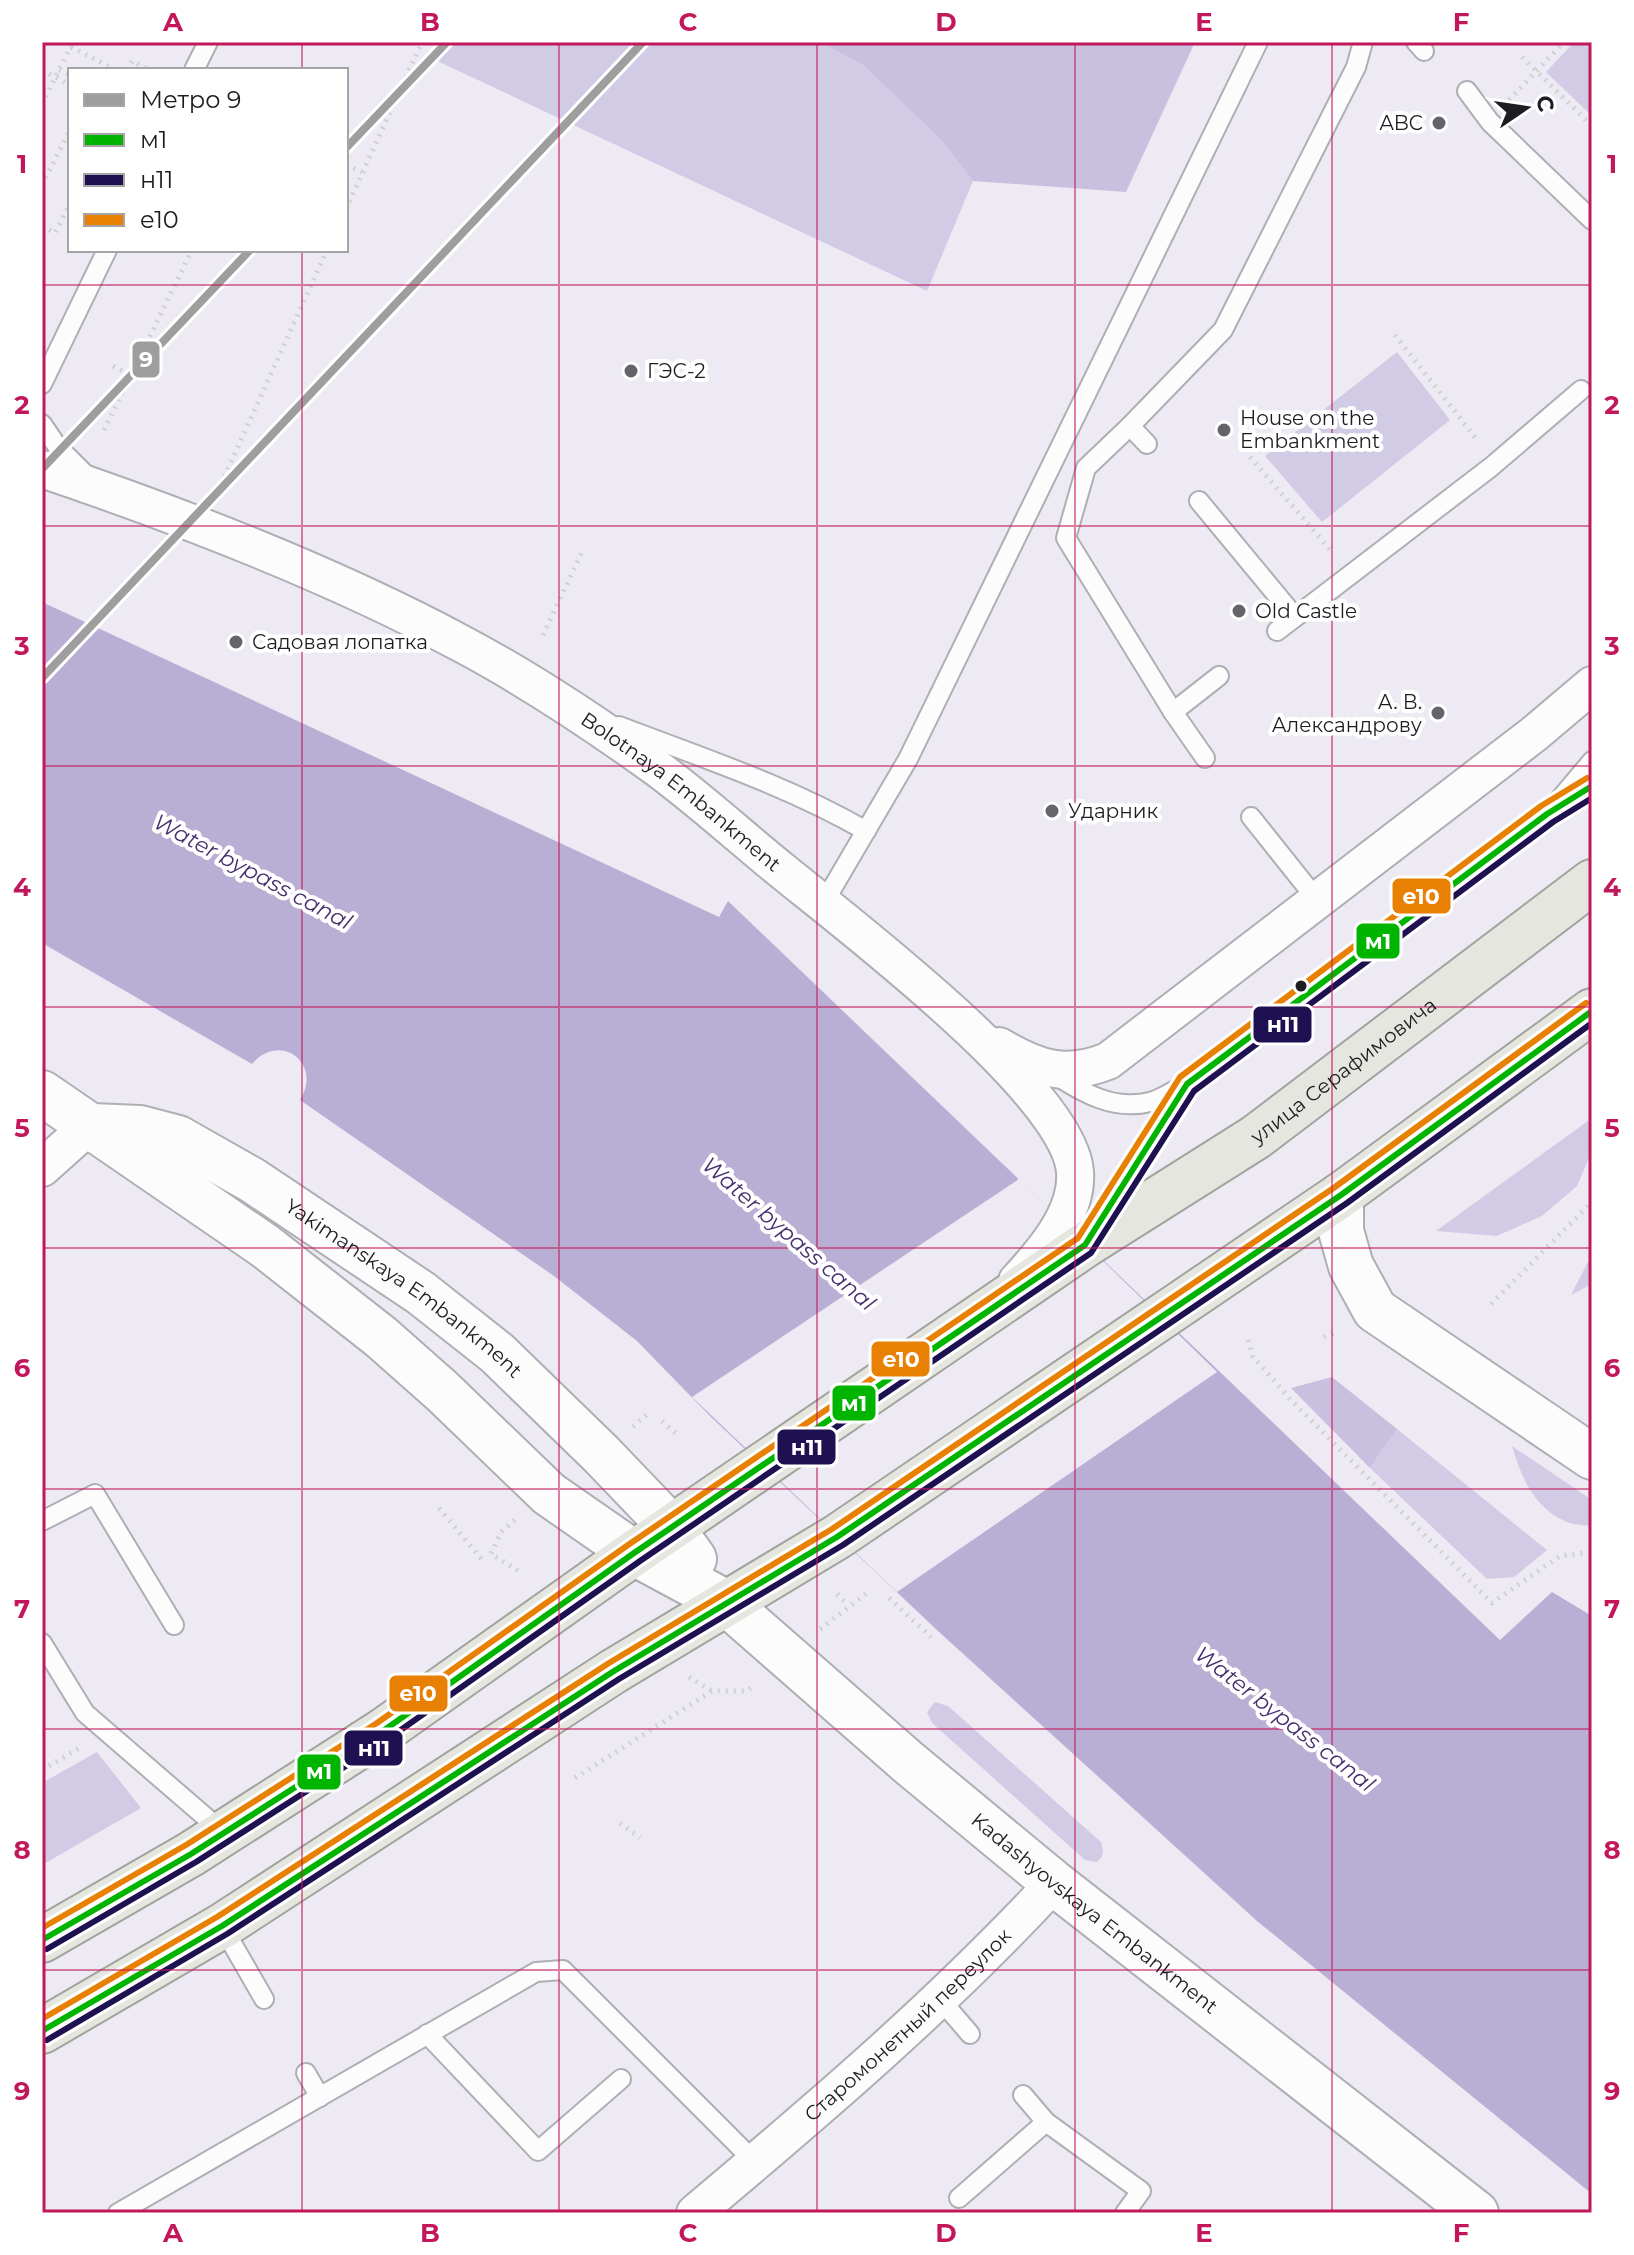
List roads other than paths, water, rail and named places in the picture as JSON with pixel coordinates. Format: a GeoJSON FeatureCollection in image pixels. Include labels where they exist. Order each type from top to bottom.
{"type":"FeatureCollection","features":[{"type":"Feature","properties":{"kind":"main road","name":"улица Серафимовича"},"geometry":{"type":"LineString","coordinates":[[42,1940],[224,1833],[383,1731],[634,1553],[992,1309],[1074,1233],[1256,1137],[1592,882]]}},
{"type":"Feature","properties":{"kind":"main road"},"geometry":{"type":"LineString","coordinates":[[42,2031],[222,1926],[614,1671],[837,1537],[1341,1195],[1592,1011]]}},
{"type":"Feature","properties":{"kind":"street","name":"Bolotnaya Embankment"},"geometry":{"type":"LineString","coordinates":[[42,469],[200,526],[319,575],[465,645],[560,703],[655,767],[977,1034],[1033,1095],[1073,1156],[1076,1175],[1072,1199],[1074,1233]]}},
{"type":"Feature","properties":{"kind":"street"},"geometry":{"type":"LineString","coordinates":[[977,1034],[1048,1070],[1072,1071],[1108,1061],[1534,734],[1592,685]]}},
{"type":"Feature","properties":{"kind":"street"},"geometry":{"type":"LineString","coordinates":[[42,1093],[276,1254],[401,1355],[549,1494],[634,1553],[725,1602]]}},
{"type":"Feature","properties":{"kind":"street"},"geometry":{"type":"LineString","coordinates":[[42,1168],[89,1126]]}},
{"type":"Feature","properties":{"kind":"street","name":"Yakimanskaya Embankment"},"geometry":{"type":"LineString","coordinates":[[89,1126],[140,1128],[178,1138],[252,1180],[421,1293],[497,1353],[601,1454],[672,1528],[725,1602]]}},
{"type":"Feature","properties":{"kind":"street"},"geometry":{"type":"LineString","coordinates":[[1341,1195],[1341,1231],[1351,1266],[1375,1310],[1592,1457]]}},
{"type":"Feature","properties":{"kind":"street","name":"Kadashyovskaya Embankment"},"geometry":{"type":"LineString","coordinates":[[725,1602],[909,1763],[1054,1883],[1476,2213]]}},
{"type":"Feature","properties":{"kind":"street","name":"Старомонетный переулок"},"geometry":{"type":"LineString","coordinates":[[695,2213],[878,2057],[992,1950],[1054,1883]]}},
{"type":"Feature","properties":{"kind":"lane"},"geometry":{"type":"LineString","coordinates":[[195,68],[208,42]]}},
{"type":"Feature","properties":{"kind":"lane"},"geometry":{"type":"LineString","coordinates":[[823,904],[908,759],[1258,42]]}},
{"type":"Feature","properties":{"kind":"lane"},"geometry":{"type":"LineString","coordinates":[[1205,758],[1173,712],[1066,538],[1086,468],[1223,330],[1356,67],[1363,42]]}},
{"type":"Feature","properties":{"kind":"lane"},"geometry":{"type":"LineString","coordinates":[[1467,91],[1490,122],[1592,220]]}},
{"type":"Feature","properties":{"kind":"lane"},"geometry":{"type":"LineString","coordinates":[[42,384],[106,252]]}},
{"type":"Feature","properties":{"kind":"lane"},"geometry":{"type":"LineString","coordinates":[[1277,631],[1495,463],[1581,390]]}},
{"type":"Feature","properties":{"kind":"lane"},"geometry":{"type":"LineString","coordinates":[[42,424],[57,446],[102,491]]}},
{"type":"Feature","properties":{"kind":"lane"},"geometry":{"type":"LineString","coordinates":[[1130,426],[1147,444]]}},
{"type":"Feature","properties":{"kind":"lane"},"geometry":{"type":"LineString","coordinates":[[1199,501],[1295,617]]}},
{"type":"Feature","properties":{"kind":"lane"},"geometry":{"type":"LineString","coordinates":[[1173,712],[1219,676]]}},
{"type":"Feature","properties":{"kind":"lane"},"geometry":{"type":"LineString","coordinates":[[560,703],[791,792],[866,831]]}},
{"type":"Feature","properties":{"kind":"lane"},"geometry":{"type":"LineString","coordinates":[[1547,814],[1592,761]]}},
{"type":"Feature","properties":{"kind":"lane"},"geometry":{"type":"LineString","coordinates":[[1048,1070],[1088,1097],[1125,1104],[1151,1102],[1187,1084],[1547,814],[1592,786]]}},
{"type":"Feature","properties":{"kind":"lane"},"geometry":{"type":"LineString","coordinates":[[1251,817],[1318,901]]}},
{"type":"Feature","properties":{"kind":"lane"},"geometry":{"type":"LineString","coordinates":[[1074,1233],[1187,1084]]}},
{"type":"Feature","properties":{"kind":"lane"},"geometry":{"type":"LineString","coordinates":[[42,1521],[95,1494],[174,1625]]}},
{"type":"Feature","properties":{"kind":"lane"},"geometry":{"type":"LineString","coordinates":[[42,1643],[85,1713],[224,1833]]}},
{"type":"Feature","properties":{"kind":"lane"},"geometry":{"type":"LineString","coordinates":[[222,1926],[264,1999]]}},
{"type":"Feature","properties":{"kind":"lane"},"geometry":{"type":"LineString","coordinates":[[118,2213],[536,1972],[563,1970],[755,2162]]}},
{"type":"Feature","properties":{"kind":"lane"},"geometry":{"type":"LineString","coordinates":[[940,1999],[970,2034]]}},
{"type":"Feature","properties":{"kind":"lane"},"geometry":{"type":"LineString","coordinates":[[427,2034],[538,2151],[621,2079]]}},
{"type":"Feature","properties":{"kind":"lane"},"geometry":{"type":"LineString","coordinates":[[306,2073],[320,2097]]}},
{"type":"Feature","properties":{"kind":"lane"},"geometry":{"type":"LineString","coordinates":[[1023,2095],[1046,2122],[1141,2191],[1125,2213]]}},
{"type":"Feature","properties":{"kind":"lane"},"geometry":{"type":"LineString","coordinates":[[959,2198],[1046,2122]]}},
{"type":"Feature","properties":{"kind":"water","name":"Water bypass canal"},"geometry":{"type":"Polygon","coordinates":[[[42,602],[719,917],[728,901],[1500,1640],[1552,1592],[1592,1616],[1592,2194],[1257,1921],[938,1631],[709,1415],[637,1341],[554,1276],[300,1100],[306,1086],[306,1074],[295,1056],[275,1050],[252,1064],[42,943],[42,602]]]}},
{"type":"Feature","properties":{"kind":"metro line","name":"9"},"geometry":{"type":"LineString","coordinates":[[348,146],[447,42]]}},
{"type":"Feature","properties":{"kind":"metro line","name":"9"},"geometry":{"type":"LineString","coordinates":[[42,678],[643,42]]}},
{"type":"Feature","properties":{"kind":"metro line","name":"9"},"geometry":{"type":"LineString","coordinates":[[42,469],[248,252]]}},
{"type":"Feature","properties":{"kind":"place","name":"ABC"},"geometry":{"type":"Point","coordinates":[1439,123]}},
{"type":"Feature","properties":{"kind":"place","name":"ГЭС-2"},"geometry":{"type":"Point","coordinates":[631,371]}},
{"type":"Feature","properties":{"kind":"place","name":"House on the Embankment"},"geometry":{"type":"Point","coordinates":[1224,430]}},
{"type":"Feature","properties":{"kind":"place","name":"Old Castle"},"geometry":{"type":"Point","coordinates":[1239,611]}},
{"type":"Feature","properties":{"kind":"place","name":"Садовая лопатка"},"geometry":{"type":"Point","coordinates":[236,642]}},
{"type":"Feature","properties":{"kind":"place","name":"А. В. Александрову"},"geometry":{"type":"Point","coordinates":[1438,713]}},
{"type":"Feature","properties":{"kind":"place","name":"Ударник"},"geometry":{"type":"Point","coordinates":[1052,811]}}]}
